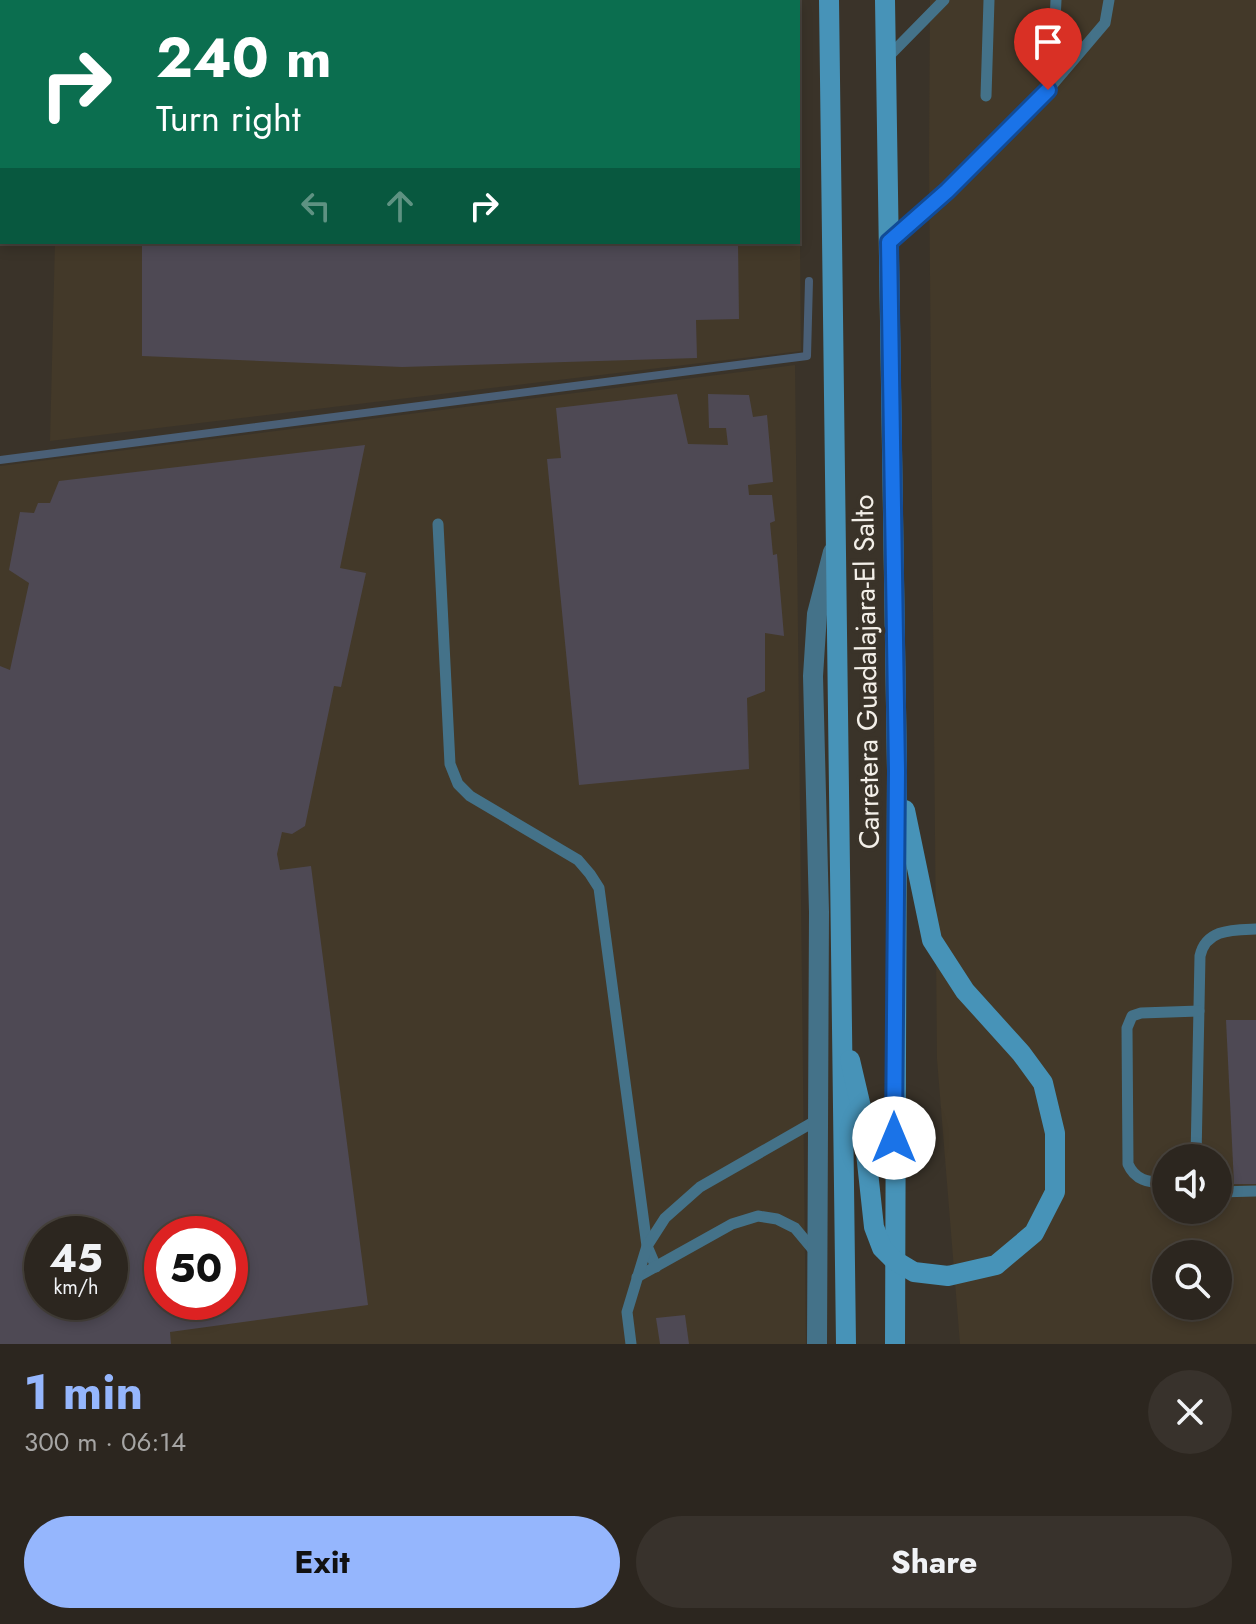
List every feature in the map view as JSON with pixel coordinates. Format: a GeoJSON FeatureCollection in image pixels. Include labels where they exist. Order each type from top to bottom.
{"type":"FeatureCollection","features":[{"type":"Feature","properties":{"kind":"main road","name":"Carretera Guadalajara-El Salto"},"geometry":{"type":"LineString","coordinates":[[829,0],[846,1344]]}},
{"type":"Feature","properties":{"kind":"main road","name":"Carretera Guadalajara-El Salto"},"geometry":{"type":"LineString","coordinates":[[885,0],[897,771],[895,1344]]}},
{"type":"Feature","properties":{"kind":"main road"},"geometry":{"type":"LineString","coordinates":[[841,1023],[861,1107],[874,1227],[882,1248],[914,1272],[948,1276],[996,1265],[1034,1233],[1055,1192],[1055,1133],[1043,1083],[1021,1053],[965,991],[932,940],[897,771]]}},
{"type":"Feature","properties":{"kind":"street"},"geometry":{"type":"LineString","coordinates":[[817,1344],[819,912],[813,676],[817,614],[836,540]]}},
{"type":"Feature","properties":{"kind":"lane"},"geometry":{"type":"LineString","coordinates":[[886,59],[944,0]]}},
{"type":"Feature","properties":{"kind":"lane"},"geometry":{"type":"LineString","coordinates":[[986,96],[989,0]]}},
{"type":"Feature","properties":{"kind":"lane"},"geometry":{"type":"LineString","coordinates":[[1055,21],[1056,0]]}},
{"type":"Feature","properties":{"kind":"lane"},"geometry":{"type":"LineString","coordinates":[[889,242],[947,191],[1048,90],[1105,23],[1109,0]]}},
{"type":"Feature","properties":{"kind":"lane"},"geometry":{"type":"LineString","coordinates":[[438,524],[450,764],[458,784],[470,796],[578,860],[599,888],[647,1246],[656,1267]]}},
{"type":"Feature","properties":{"kind":"lane"},"geometry":{"type":"LineString","coordinates":[[1196,1144],[1200,956],[1203,944],[1211,935],[1256,929]]}},
{"type":"Feature","properties":{"kind":"lane"},"geometry":{"type":"LineString","coordinates":[[1152,1183],[1133,1175],[1128,1164],[1127,1028],[1132,1016],[1141,1013],[1199,1011]]}},
{"type":"Feature","properties":{"kind":"lane"},"geometry":{"type":"LineString","coordinates":[[631,1344],[627,1312],[647,1246],[665,1218],[700,1187],[817,1120]]}},
{"type":"Feature","properties":{"kind":"lane"},"geometry":{"type":"LineString","coordinates":[[1232,1192],[1256,1191]]}},
{"type":"Feature","properties":{"kind":"lane"},"geometry":{"type":"LineString","coordinates":[[637,1277],[732,1224],[758,1216],[777,1219],[795,1228],[816,1254]]}},
{"type":"Feature","properties":{"kind":"shaded area"},"geometry":{"type":"Polygon","coordinates":[[[930,0],[1256,0],[1256,1344],[960,1344],[937,1059],[930,0]]]}},
{"type":"Feature","properties":{"kind":"shaded area"},"geometry":{"type":"Polygon","coordinates":[[[55,244],[800,244],[801,351],[50,441],[55,244]]]}},
{"type":"Feature","properties":{"kind":"shaded area"},"geometry":{"type":"Polygon","coordinates":[[[795,365],[806,1344],[0,1344],[0,466],[795,365]]]}},
{"type":"Feature","properties":{"kind":"building"},"geometry":{"type":"Polygon","coordinates":[[[142,244],[738,244],[739,319],[696,320],[697,358],[402,367],[142,356],[142,244]]]}},
{"type":"Feature","properties":{"kind":"building"},"geometry":{"type":"Polygon","coordinates":[[[677,394],[688,444],[728,445],[726,428],[709,428],[708,394],[749,395],[753,417],[767,415],[773,482],[748,485],[749,495],[772,495],[775,521],[770,523],[773,555],[777,554],[784,636],[765,633],[765,691],[747,698],[749,769],[579,785],[547,459],[561,458],[556,408],[677,394]]]}},
{"type":"Feature","properties":{"kind":"building"},"geometry":{"type":"Polygon","coordinates":[[[365,445],[340,568],[366,573],[341,687],[334,686],[305,826],[292,834],[282,832],[277,854],[280,870],[311,866],[368,1305],[170,1332],[171,1344],[0,1344],[0,666],[10,670],[29,583],[9,570],[20,512],[34,513],[38,503],[50,503],[59,481],[365,445]]]}},
{"type":"Feature","properties":{"kind":"building"},"geometry":{"type":"Polygon","coordinates":[[[1226,1020],[1256,1020],[1256,1184],[1234,1184],[1226,1020]]]}},
{"type":"Feature","properties":{"kind":"building"},"geometry":{"type":"Polygon","coordinates":[[[685,1315],[689,1344],[660,1344],[656,1318],[685,1315]]]}},
{"type":"Feature","properties":{"kind":"waterway"},"geometry":{"type":"LineString","coordinates":[[0,460],[807,356],[809,281]]}},
{"type":"Feature","properties":{"kind":"route"},"geometry":{"type":"LineString","coordinates":[[894,1138],[897,771],[889,242],[947,191],[1048,90]]}}]}
